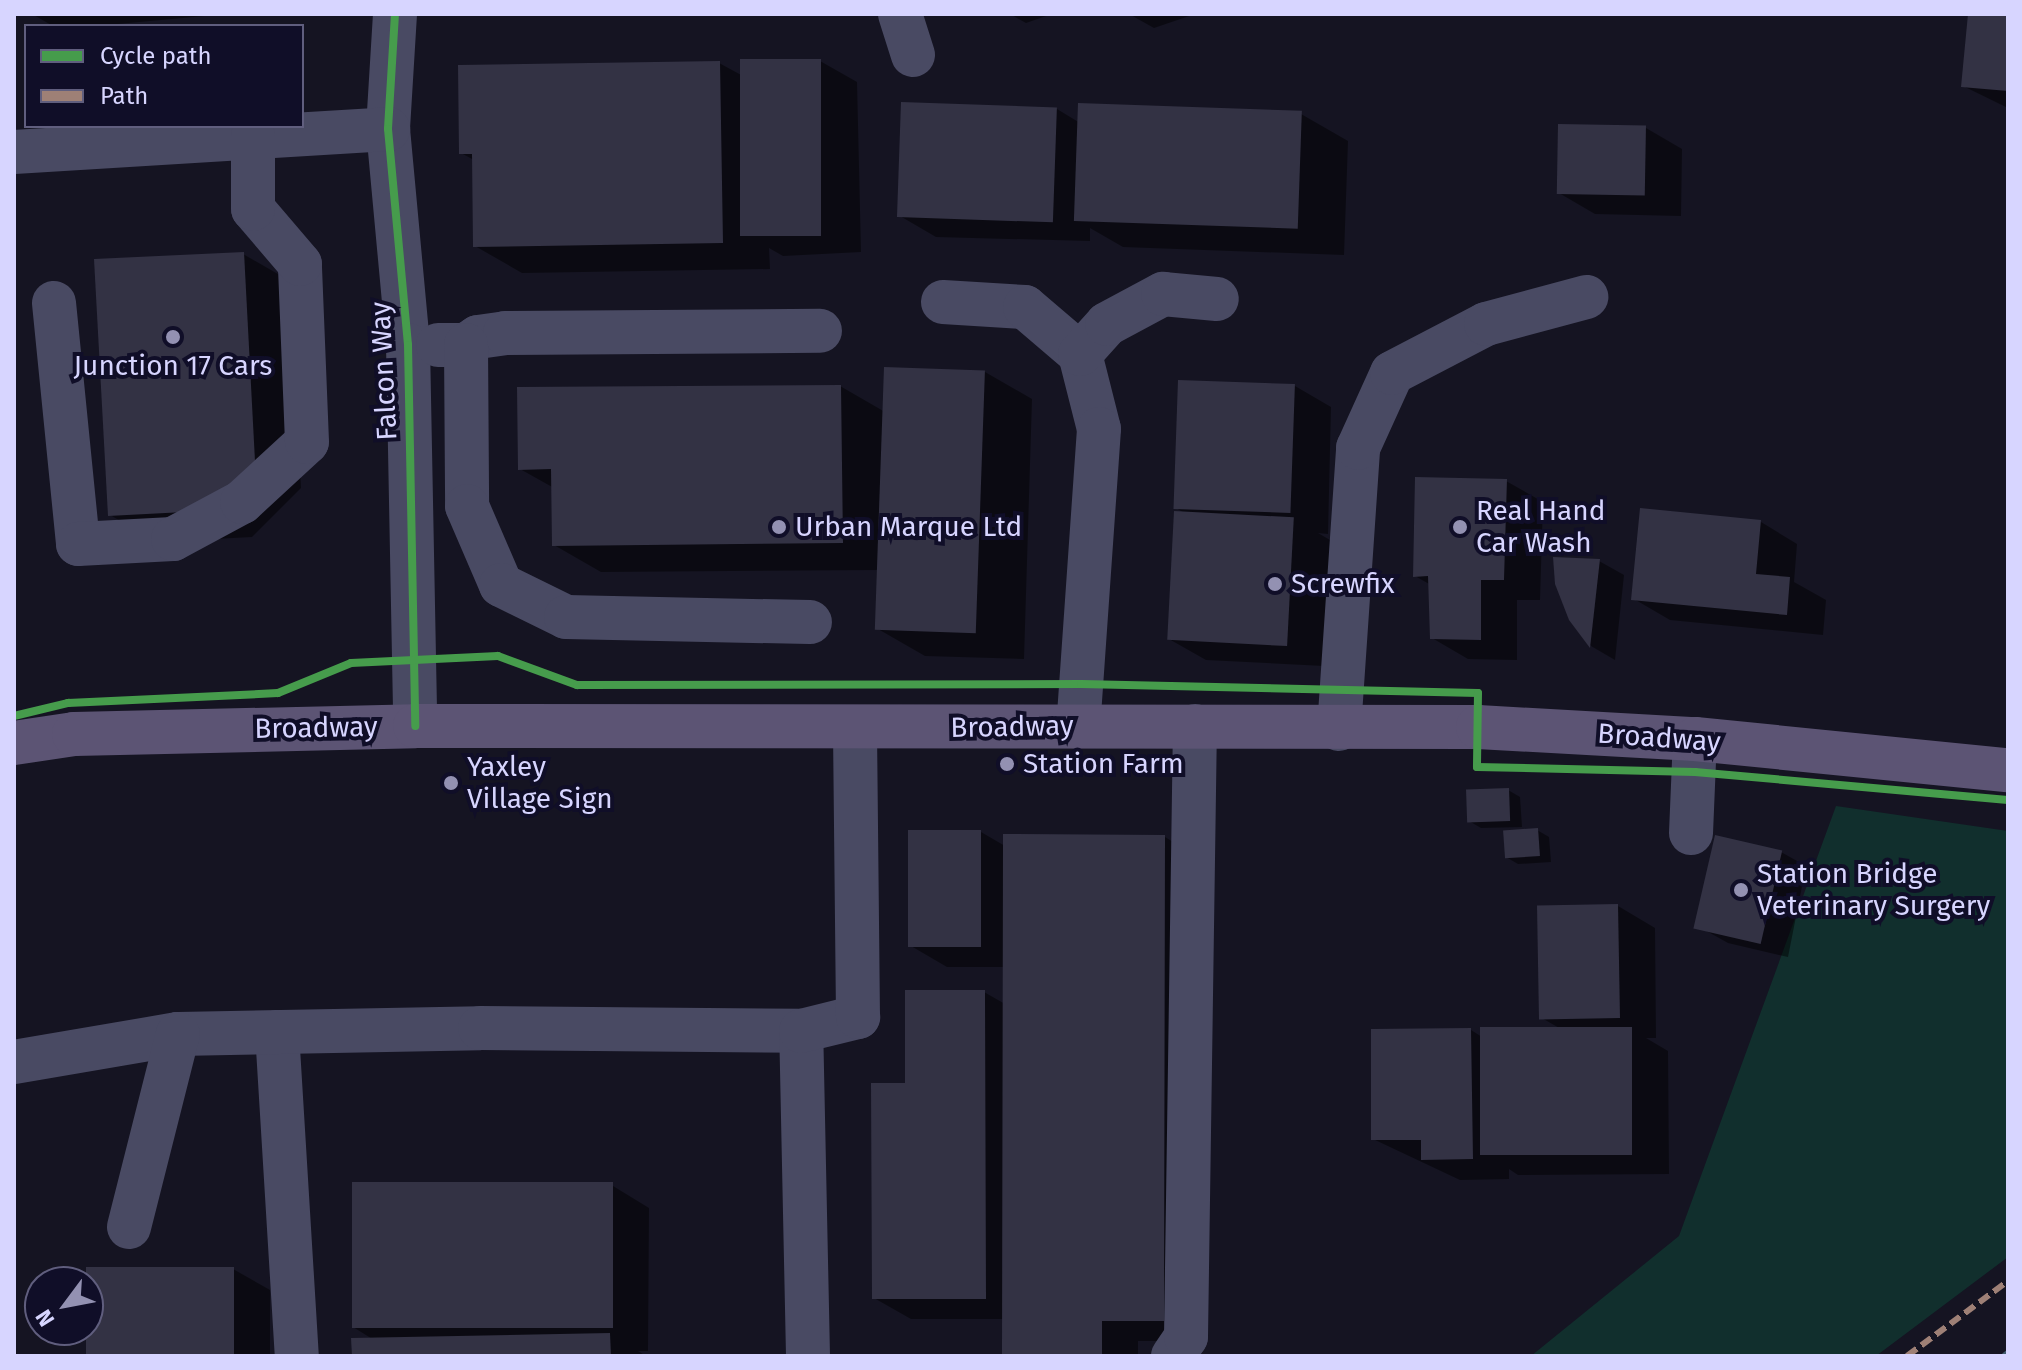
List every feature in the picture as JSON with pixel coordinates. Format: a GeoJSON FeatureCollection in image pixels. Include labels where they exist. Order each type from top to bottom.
{"type":"FeatureCollection","features":[{"type":"Feature","properties":{"kind":"main road","name":"Broadway"},"geometry":{"type":"LineString","coordinates":[[14,743],[74,734],[415,726],[1478,727],[1695,739],[2008,770]]}},
{"type":"Feature","properties":{"kind":"street","name":"Falcon Way"},"geometry":{"type":"LineString","coordinates":[[395,14],[388,129],[408,345],[415,726]]}},
{"type":"Feature","properties":{"kind":"street"},"geometry":{"type":"LineString","coordinates":[[900,14],[913,55]]}},
{"type":"Feature","properties":{"kind":"street"},"geometry":{"type":"LineString","coordinates":[[14,152],[388,129]]}},
{"type":"Feature","properties":{"kind":"street"},"geometry":{"type":"LineString","coordinates":[[54,303],[78,544],[173,539],[242,502],[307,442],[300,264],[253,209],[253,136]]}},
{"type":"Feature","properties":{"kind":"street"},"geometry":{"type":"LineString","coordinates":[[1080,354],[1107,324],[1163,294],[1217,299]]}},
{"type":"Feature","properties":{"kind":"street"},"geometry":{"type":"LineString","coordinates":[[1339,729],[1358,448],[1392,373],[1486,324],[1586,297]]}},
{"type":"Feature","properties":{"kind":"street"},"geometry":{"type":"LineString","coordinates":[[943,302],[1025,307],[1080,354],[1099,429],[1078,726]]}},
{"type":"Feature","properties":{"kind":"street"},"geometry":{"type":"LineString","coordinates":[[408,345],[466,345],[478,337],[505,333],[820,331]]}},
{"type":"Feature","properties":{"kind":"street"},"geometry":{"type":"LineString","coordinates":[[466,345],[467,506],[501,585],[566,617],[810,622]]}},
{"type":"Feature","properties":{"kind":"street"},"geometry":{"type":"LineString","coordinates":[[1173,1356],[1186,1337],[1195,726]]}},
{"type":"Feature","properties":{"kind":"street"},"geometry":{"type":"LineString","coordinates":[[14,1062],[178,1034],[801,1031],[858,1017],[855,728]]}},
{"type":"Feature","properties":{"kind":"street"},"geometry":{"type":"LineString","coordinates":[[1691,833],[1695,739]]}},
{"type":"Feature","properties":{"kind":"street"},"geometry":{"type":"LineString","coordinates":[[801,1031],[808,1356]]}},
{"type":"Feature","properties":{"kind":"street"},"geometry":{"type":"LineString","coordinates":[[277,1032],[297,1356]]}},
{"type":"Feature","properties":{"kind":"street"},"geometry":{"type":"LineString","coordinates":[[129,1227],[178,1034]]}},
{"type":"Feature","properties":{"kind":"green space"},"geometry":{"type":"Polygon","coordinates":[[[1836,806],[2008,831],[2008,1257],[1876,1356],[1531,1356],[1679,1236],[1836,806]]]}},
{"type":"Feature","properties":{"kind":"building"},"geometry":{"type":"Polygon","coordinates":[[[1968,14],[2008,14],[2008,91],[1961,87],[1968,14]]]}},
{"type":"Feature","properties":{"kind":"building"},"geometry":{"type":"Polygon","coordinates":[[[740,59],[821,59],[821,236],[740,236],[740,59]]]}},
{"type":"Feature","properties":{"kind":"building"},"geometry":{"type":"Polygon","coordinates":[[[720,61],[723,243],[473,247],[472,154],[459,154],[458,65],[720,61]]]}},
{"type":"Feature","properties":{"kind":"building"},"geometry":{"type":"Polygon","coordinates":[[[901,102],[1057,107],[1053,222],[897,217],[901,102]]]}},
{"type":"Feature","properties":{"kind":"building"},"geometry":{"type":"Polygon","coordinates":[[[1078,103],[1302,111],[1298,229],[1074,221],[1078,103]]]}},
{"type":"Feature","properties":{"kind":"building"},"geometry":{"type":"Polygon","coordinates":[[[1558,124],[1646,126],[1645,196],[1557,194],[1558,124]]]}},
{"type":"Feature","properties":{"kind":"building","name":"Junction 17 Cars"},"geometry":{"type":"Polygon","coordinates":[[[244,252],[255,461],[204,511],[108,516],[94,259],[244,252]]]}},
{"type":"Feature","properties":{"kind":"building"},"geometry":{"type":"Polygon","coordinates":[[[884,367],[985,371],[976,633],[875,630],[884,367]]]}},
{"type":"Feature","properties":{"kind":"building"},"geometry":{"type":"Polygon","coordinates":[[[1178,380],[1295,384],[1290,513],[1173,509],[1178,380]]]}},
{"type":"Feature","properties":{"kind":"building"},"geometry":{"type":"Polygon","coordinates":[[[841,385],[843,543],[552,546],[551,469],[518,470],[517,387],[841,385]]]}},
{"type":"Feature","properties":{"kind":"building","name":"Real Hand Car Wash"},"geometry":{"type":"Polygon","coordinates":[[[1415,477],[1507,479],[1504,580],[1481,580],[1481,640],[1430,639],[1428,576],[1413,577],[1415,477]]]}},
{"type":"Feature","properties":{"kind":"building"},"geometry":{"type":"Polygon","coordinates":[[[1640,508],[1761,520],[1756,574],[1790,577],[1787,615],[1631,600],[1640,508]]]}},
{"type":"Feature","properties":{"kind":"building"},"geometry":{"type":"Polygon","coordinates":[[[1174,511],[1294,517],[1287,646],[1167,640],[1174,511]]]}},
{"type":"Feature","properties":{"kind":"building"},"geometry":{"type":"Polygon","coordinates":[[[1553,557],[1600,559],[1590,648],[1569,620],[1555,584],[1553,557]]]}},
{"type":"Feature","properties":{"kind":"building"},"geometry":{"type":"Polygon","coordinates":[[[1509,788],[1510,821],[1467,822],[1466,790],[1509,788]]]}},
{"type":"Feature","properties":{"kind":"building"},"geometry":{"type":"Polygon","coordinates":[[[1538,828],[1540,856],[1505,858],[1503,830],[1538,828]]]}},
{"type":"Feature","properties":{"kind":"building"},"geometry":{"type":"Polygon","coordinates":[[[908,830],[981,830],[981,947],[908,947],[908,830]]]}},
{"type":"Feature","properties":{"kind":"building"},"geometry":{"type":"Polygon","coordinates":[[[1003,834],[1165,835],[1164,1321],[1102,1321],[1102,1356],[1002,1356],[1003,834]]]}},
{"type":"Feature","properties":{"kind":"building","name":"Station Bridge Veterinary Surgery"},"geometry":{"type":"Polygon","coordinates":[[[1715,835],[1782,851],[1761,944],[1693,929],[1715,835]]]}},
{"type":"Feature","properties":{"kind":"building"},"geometry":{"type":"Polygon","coordinates":[[[1618,904],[1620,1018],[1539,1019],[1537,905],[1618,904]]]}},
{"type":"Feature","properties":{"kind":"building"},"geometry":{"type":"Polygon","coordinates":[[[905,990],[985,990],[986,1299],[872,1299],[871,1083],[905,1083],[905,990]]]}},
{"type":"Feature","properties":{"kind":"building"},"geometry":{"type":"Polygon","coordinates":[[[1480,1027],[1632,1027],[1632,1155],[1480,1155],[1480,1027]]]}},
{"type":"Feature","properties":{"kind":"building"},"geometry":{"type":"Polygon","coordinates":[[[1471,1028],[1473,1159],[1421,1160],[1421,1140],[1371,1140],[1371,1029],[1471,1028]]]}},
{"type":"Feature","properties":{"kind":"building"},"geometry":{"type":"Polygon","coordinates":[[[352,1182],[613,1182],[613,1328],[352,1328],[352,1182]]]}},
{"type":"Feature","properties":{"kind":"building"},"geometry":{"type":"Polygon","coordinates":[[[104,1267],[234,1267],[234,1356],[86,1356],[86,1346],[104,1346],[104,1267]]]}},
{"type":"Feature","properties":{"kind":"building"},"geometry":{"type":"Polygon","coordinates":[[[610,1333],[611,1356],[352,1356],[351,1338],[610,1333]]]}},
{"type":"Feature","properties":{"kind":"railway"},"geometry":{"type":"LineString","coordinates":[[2004,1356],[2008,1353]]}},
{"type":"Feature","properties":{"kind":"marked path"},"geometry":{"type":"LineString","coordinates":[[1907,1356],[2008,1281]]}},
{"type":"Feature","properties":{"kind":"cycle path"},"geometry":{"type":"LineString","coordinates":[[395,14],[388,129],[408,345],[415,726]]}},
{"type":"Feature","properties":{"kind":"cycle path"},"geometry":{"type":"LineString","coordinates":[[14,716],[68,703],[278,693],[351,663],[498,656],[577,685],[1081,684],[1478,693],[1477,767],[1695,772],[2008,800]]}},
{"type":"Feature","properties":{"kind":"place","name":"Junction 17 Cars"},"geometry":{"type":"Point","coordinates":[173,337]}},
{"type":"Feature","properties":{"kind":"place","name":"Urban Marque Ltd"},"geometry":{"type":"Point","coordinates":[779,527]}},
{"type":"Feature","properties":{"kind":"place","name":"Real Hand Car Wash"},"geometry":{"type":"Point","coordinates":[1460,527]}},
{"type":"Feature","properties":{"kind":"place","name":"Screwfix"},"geometry":{"type":"Point","coordinates":[1275,584]}},
{"type":"Feature","properties":{"kind":"place","name":"Station Farm"},"geometry":{"type":"Point","coordinates":[1007,764]}},
{"type":"Feature","properties":{"kind":"place","name":"Yaxley Village Sign"},"geometry":{"type":"Point","coordinates":[451,783]}},
{"type":"Feature","properties":{"kind":"place","name":"Station Bridge Veterinary Surgery"},"geometry":{"type":"Point","coordinates":[1741,890]}}]}
